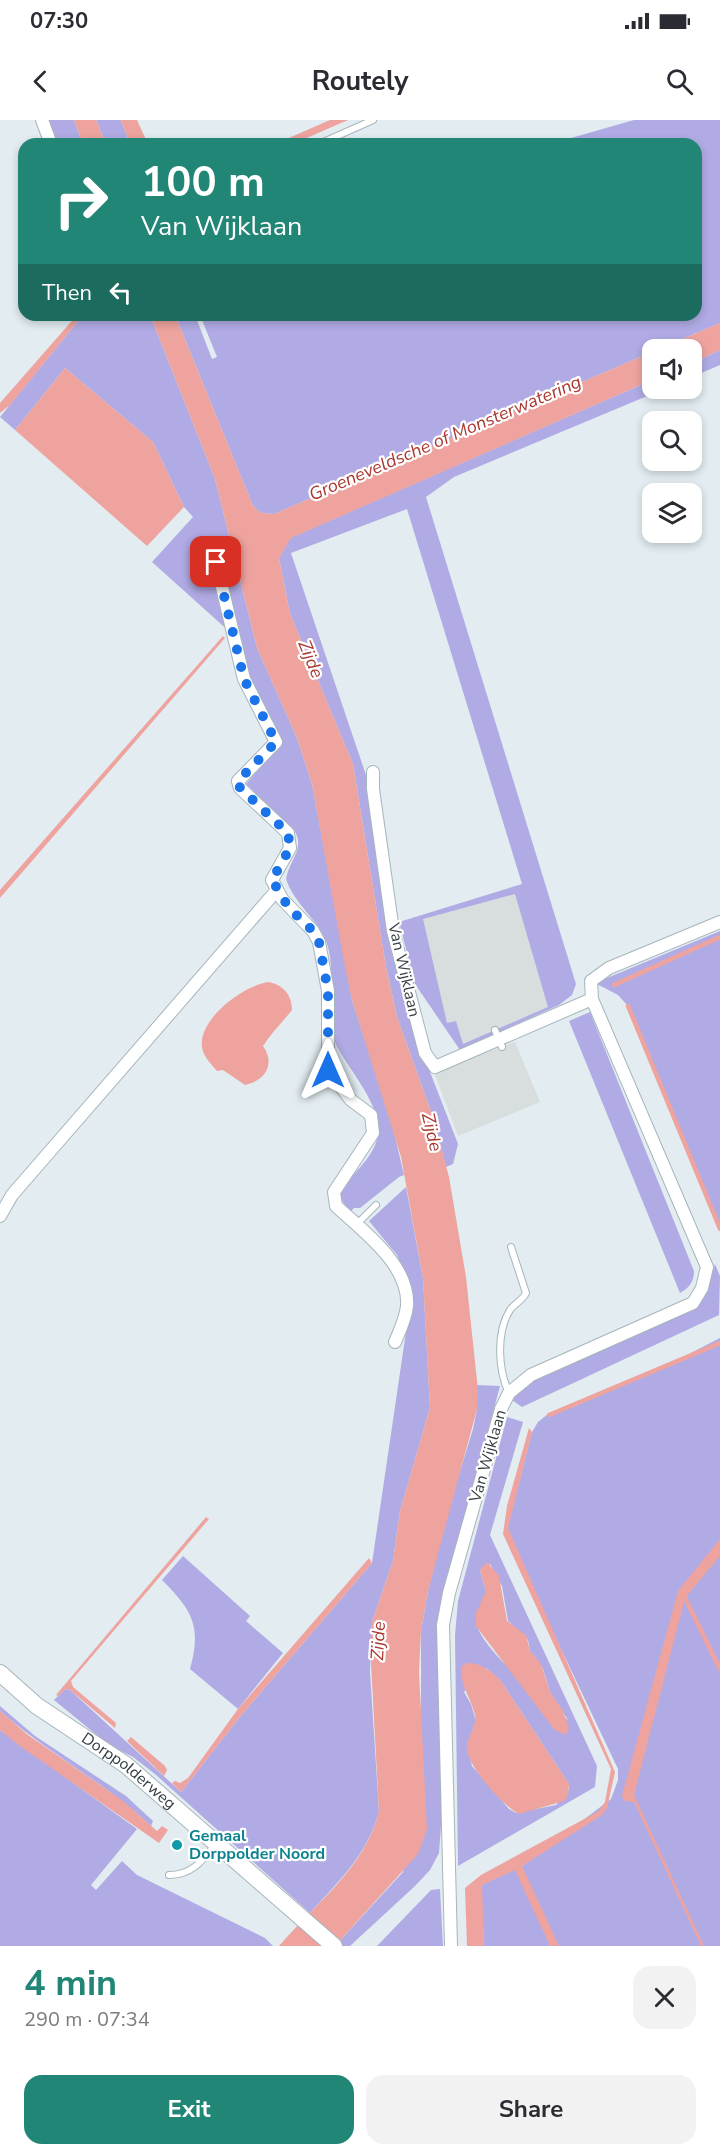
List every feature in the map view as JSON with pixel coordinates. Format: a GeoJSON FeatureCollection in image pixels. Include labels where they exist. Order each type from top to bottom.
{"type":"FeatureCollection","features":[{"type":"Feature","properties":{"kind":"street"},"geometry":{"type":"LineString","coordinates":[[42,120],[49,138]]}},
{"type":"Feature","properties":{"kind":"street"},"geometry":{"type":"LineString","coordinates":[[216,562],[244,679],[276,742],[238,781],[240,788],[288,833],[290,848],[272,880],[289,908],[313,931],[319,942],[328,991],[328,1070],[351,1100],[371,1115],[374,1124],[374,1133],[334,1192],[336,1206],[394,1263],[407,1294],[405,1317],[395,1342]]}},
{"type":"Feature","properties":{"kind":"street","name":"Van Wijklaan"},"geometry":{"type":"LineString","coordinates":[[373,772],[373,789],[393,931],[425,1053],[435,1067],[592,999],[706,1268],[702,1288],[693,1303],[531,1375],[508,1393],[501,1409],[448,1593],[443,1625],[451,1946]]}},
{"type":"Feature","properties":{"kind":"street"},"geometry":{"type":"LineString","coordinates":[[0,1216],[12,1195],[277,890]]}},
{"type":"Feature","properties":{"kind":"street"},"geometry":{"type":"LineString","coordinates":[[592,999],[591,981],[609,968],[720,922]]}},
{"type":"Feature","properties":{"kind":"street","name":"Dorppolderweg"},"geometry":{"type":"LineString","coordinates":[[0,1673],[37,1706],[126,1764],[334,1946]]}},
{"type":"Feature","properties":{"kind":"lane"},"geometry":{"type":"LineString","coordinates":[[332,138],[373,120]]}},
{"type":"Feature","properties":{"kind":"lane"},"geometry":{"type":"LineString","coordinates":[[357,1225],[376,1205]]}},
{"type":"Feature","properties":{"kind":"lane"},"geometry":{"type":"LineString","coordinates":[[508,1393],[504,1384],[501,1330],[512,1307],[526,1293],[511,1246]]}},
{"type":"Feature","properties":{"kind":"lane"},"geometry":{"type":"LineString","coordinates":[[169,1875],[179,1875],[196,1868],[216,1844]]}},
{"type":"Feature","properties":{"kind":"shaded area"},"geometry":{"type":"Polygon","coordinates":[[[45,120],[74,120],[81,138],[52,138],[45,120]]]}},
{"type":"Feature","properties":{"kind":"shaded area"},"geometry":{"type":"Polygon","coordinates":[[[96,120],[121,120],[128,138],[104,138],[96,120]]]}},
{"type":"Feature","properties":{"kind":"shaded area"},"geometry":{"type":"Polygon","coordinates":[[[634,120],[720,120],[720,323],[682,339],[642,339],[642,356],[274,514],[261,513],[253,506],[177,321],[197,321],[212,359],[217,357],[202,321],[702,321],[702,138],[571,138],[634,120]]]}},
{"type":"Feature","properties":{"kind":"shaded area"},"geometry":{"type":"Polygon","coordinates":[[[78,321],[152,321],[215,479],[257,648],[297,738],[312,784],[352,1000],[392,1124],[404,1175],[360,1208],[354,1208],[350,1212],[338,1195],[374,1147],[378,1127],[376,1114],[334,1040],[331,1020],[331,969],[327,944],[286,879],[298,849],[297,837],[294,830],[246,784],[279,745],[238,650],[216,550],[202,565],[218,583],[231,633],[152,562],[193,517],[184,507],[153,442],[65,368],[15,430],[0,417],[78,321]]]}},
{"type":"Feature","properties":{"kind":"shaded area"},"geometry":{"type":"Polygon","coordinates":[[[720,350],[720,365],[702,373],[702,358],[720,350]]]}},
{"type":"Feature","properties":{"kind":"shaded area"},"geometry":{"type":"Polygon","coordinates":[[[642,384],[642,398],[454,477],[426,497],[576,984],[572,995],[559,1005],[460,1050],[415,984],[399,922],[522,884],[407,509],[291,553],[369,784],[369,801],[427,1064],[458,1144],[453,1164],[446,1167],[434,1120],[397,1017],[386,967],[353,764],[290,614],[279,558],[290,538],[642,384]]]}},
{"type":"Feature","properties":{"kind":"shaded area"},"geometry":{"type":"Polygon","coordinates":[[[515,894],[548,1007],[463,1044],[456,1021],[447,1023],[423,919],[515,894]]]}},
{"type":"Feature","properties":{"kind":"shaded area"},"geometry":{"type":"Polygon","coordinates":[[[720,931],[720,1227],[628,1006],[618,995],[595,983],[720,931]]]}},
{"type":"Feature","properties":{"kind":"shaded area"},"geometry":{"type":"Polygon","coordinates":[[[590,1012],[694,1271],[690,1284],[680,1293],[569,1021],[590,1012]]]}},
{"type":"Feature","properties":{"kind":"shaded area"},"geometry":{"type":"Polygon","coordinates":[[[515,1042],[540,1102],[458,1136],[434,1072],[515,1042]]]}},
{"type":"Feature","properties":{"kind":"shaded area"},"geometry":{"type":"Polygon","coordinates":[[[406,1187],[423,1278],[430,1408],[400,1511],[393,1561],[372,1622],[370,1672],[379,1811],[360,1854],[310,1913],[155,1774],[133,1757],[109,1745],[54,1700],[64,1690],[69,1689],[181,1792],[239,1718],[372,1563],[412,1291],[397,1255],[369,1221],[406,1187]]]}},
{"type":"Feature","properties":{"kind":"shaded area"},"geometry":{"type":"Polygon","coordinates":[[[715,1264],[720,1276],[719,1315],[522,1407],[512,1400],[520,1383],[684,1310],[708,1286],[715,1264]]]}},
{"type":"Feature","properties":{"kind":"shaded area"},"geometry":{"type":"Polygon","coordinates":[[[720,1338],[720,1946],[484,1946],[481,1885],[522,1866],[611,1799],[618,1780],[618,1769],[506,1533],[532,1432],[538,1422],[548,1414],[685,1356],[720,1338]]]}},
{"type":"Feature","properties":{"kind":"shaded area"},"geometry":{"type":"Polygon","coordinates":[[[477,1385],[500,1386],[442,1604],[442,1813],[439,1853],[430,1870],[415,1886],[350,1946],[335,1946],[403,1872],[421,1714],[421,1631],[428,1591],[447,1514],[473,1429],[477,1409],[477,1385]]]}},
{"type":"Feature","properties":{"kind":"shaded area"},"geometry":{"type":"Polygon","coordinates":[[[507,1417],[523,1422],[490,1535],[597,1766],[595,1787],[458,1866],[455,1635],[458,1601],[507,1417]],[[490,1564],[480,1570],[486,1591],[476,1617],[480,1632],[488,1645],[515,1674],[568,1720],[550,1692],[543,1669],[530,1651],[528,1640],[508,1621],[502,1586],[490,1564]],[[486,1668],[464,1692],[471,1704],[476,1721],[467,1746],[472,1766],[509,1809],[516,1813],[556,1805],[569,1789],[569,1784],[500,1680],[486,1668]]]}},
{"type":"Feature","properties":{"kind":"shaded area"},"geometry":{"type":"Polygon","coordinates":[[[183,1556],[250,1616],[246,1621],[283,1653],[238,1709],[190,1669],[195,1641],[192,1620],[181,1601],[162,1580],[183,1556]]]}},
{"type":"Feature","properties":{"kind":"shaded area"},"geometry":{"type":"Polygon","coordinates":[[[0,1706],[35,1736],[126,1796],[153,1821],[151,1826],[115,1796],[18,1726],[0,1711],[0,1706]]]}},
{"type":"Feature","properties":{"kind":"shaded area"},"geometry":{"type":"Polygon","coordinates":[[[0,1730],[137,1829],[91,1885],[96,1890],[122,1861],[137,1875],[265,1938],[273,1946],[0,1946],[0,1730]]]}},
{"type":"Feature","properties":{"kind":"shaded area"},"geometry":{"type":"Polygon","coordinates":[[[440,1889],[443,1946],[377,1946],[431,1890],[440,1889]]]}},
{"type":"Feature","properties":{"kind":"water"},"geometry":{"type":"Polygon","coordinates":[[[74,120],[96,120],[104,138],[81,138],[74,120]]]}},
{"type":"Feature","properties":{"kind":"water"},"geometry":{"type":"Polygon","coordinates":[[[121,120],[137,120],[145,138],[128,138],[121,120]]]}},
{"type":"Feature","properties":{"kind":"water"},"geometry":{"type":"Polygon","coordinates":[[[330,120],[348,120],[307,138],[289,138],[330,120]]]}},
{"type":"Feature","properties":{"kind":"water"},"geometry":{"type":"Polygon","coordinates":[[[72,321],[78,321],[10,405],[0,413],[0,403],[72,321]]]}},
{"type":"Feature","properties":{"kind":"water","name":"Zijde"},"geometry":{"type":"Polygon","coordinates":[[[152,321],[177,321],[253,506],[261,513],[274,514],[642,356],[642,384],[291,538],[279,558],[290,614],[353,764],[386,967],[397,1017],[434,1120],[449,1177],[466,1277],[478,1390],[477,1409],[428,1591],[421,1631],[419,1672],[427,1829],[418,1854],[335,1946],[279,1946],[338,1884],[351,1867],[363,1850],[379,1811],[370,1645],[372,1622],[393,1561],[400,1511],[430,1408],[423,1278],[401,1157],[352,1000],[312,784],[297,738],[257,648],[215,479],[152,321]]]}},
{"type":"Feature","properties":{"kind":"water"},"geometry":{"type":"Polygon","coordinates":[[[720,323],[720,350],[702,358],[702,339],[682,339],[720,323]]]}},
{"type":"Feature","properties":{"kind":"water"},"geometry":{"type":"Polygon","coordinates":[[[65,368],[153,442],[184,507],[147,546],[15,430],[65,368]]]}},
{"type":"Feature","properties":{"kind":"water"},"geometry":{"type":"Polygon","coordinates":[[[223,636],[225,638],[0,898],[0,890],[223,636]]]}},
{"type":"Feature","properties":{"kind":"water"},"geometry":{"type":"Polygon","coordinates":[[[269,982],[286,992],[292,1010],[263,1046],[267,1053],[268,1065],[263,1076],[245,1085],[223,1070],[217,1071],[212,1066],[202,1047],[203,1036],[207,1025],[225,1005],[247,989],[269,982]]]}},
{"type":"Feature","properties":{"kind":"water"},"geometry":{"type":"Polygon","coordinates":[[[529,1428],[532,1432],[508,1528],[615,1772],[607,1808],[602,1815],[522,1866],[559,1946],[550,1946],[515,1870],[482,1885],[484,1946],[467,1946],[465,1888],[481,1875],[599,1811],[605,1802],[611,1769],[503,1534],[507,1506],[529,1428]]]}},
{"type":"Feature","properties":{"kind":"water"},"geometry":{"type":"Polygon","coordinates":[[[206,1517],[209,1519],[71,1681],[73,1687],[116,1723],[115,1728],[69,1689],[56,1695],[206,1517]]]}},
{"type":"Feature","properties":{"kind":"water"},"geometry":{"type":"Polygon","coordinates":[[[720,1539],[720,1556],[685,1598],[634,1795],[704,1946],[701,1946],[634,1802],[625,1801],[622,1796],[678,1591],[720,1539]]]}},
{"type":"Feature","properties":{"kind":"water"},"geometry":{"type":"Polygon","coordinates":[[[369,1558],[372,1563],[239,1718],[181,1792],[172,1783],[175,1781],[180,1783],[188,1778],[238,1709],[369,1558]]]}},
{"type":"Feature","properties":{"kind":"water"},"geometry":{"type":"Polygon","coordinates":[[[487,1562],[499,1576],[507,1621],[526,1635],[530,1651],[541,1664],[550,1692],[563,1711],[569,1728],[565,1735],[554,1729],[476,1626],[476,1613],[486,1591],[480,1570],[487,1562]]]}},
{"type":"Feature","properties":{"kind":"water"},"geometry":{"type":"Polygon","coordinates":[[[467,1663],[485,1668],[500,1680],[569,1784],[568,1796],[564,1801],[519,1814],[495,1794],[478,1773],[468,1754],[467,1746],[474,1727],[475,1715],[462,1679],[462,1666],[467,1663]]]}},
{"type":"Feature","properties":{"kind":"water"},"geometry":{"type":"Polygon","coordinates":[[[0,1711],[28,1735],[123,1801],[157,1831],[162,1826],[168,1830],[159,1843],[0,1730],[0,1711]]]}},
{"type":"Feature","properties":{"kind":"water"},"geometry":{"type":"Polygon","coordinates":[[[131,1737],[165,1766],[167,1770],[164,1776],[127,1741],[131,1737]]]}},
{"type":"Feature","properties":{"kind":"waterway"},"geometry":{"type":"LineString","coordinates":[[614,985],[720,937]]}},
{"type":"Feature","properties":{"kind":"waterway"},"geometry":{"type":"LineString","coordinates":[[628,1006],[720,1229]]}},
{"type":"Feature","properties":{"kind":"waterway"},"geometry":{"type":"LineString","coordinates":[[549,1415],[720,1343]]}},
{"type":"Feature","properties":{"kind":"waterway"},"geometry":{"type":"LineString","coordinates":[[685,1598],[720,1669]]}},
{"type":"Feature","properties":{"kind":"place","name":"Gemaal Dorppolder Noord"},"geometry":{"type":"Point","coordinates":[177,1845]}},
{"type":"Feature","properties":{"kind":"route"},"geometry":{"type":"LineString","coordinates":[[216,562],[244,679],[276,742],[238,781],[240,788],[288,833],[290,848],[272,880],[282,899],[313,931],[319,942],[328,991],[326,1032],[329,1046],[328,1070]]}},
{"type":"Feature","properties":{"kind":"water label","name":"Groeneveldsche of Monsterwatering"},"geometry":{"type":"Point","coordinates":[445,438]}}]}
